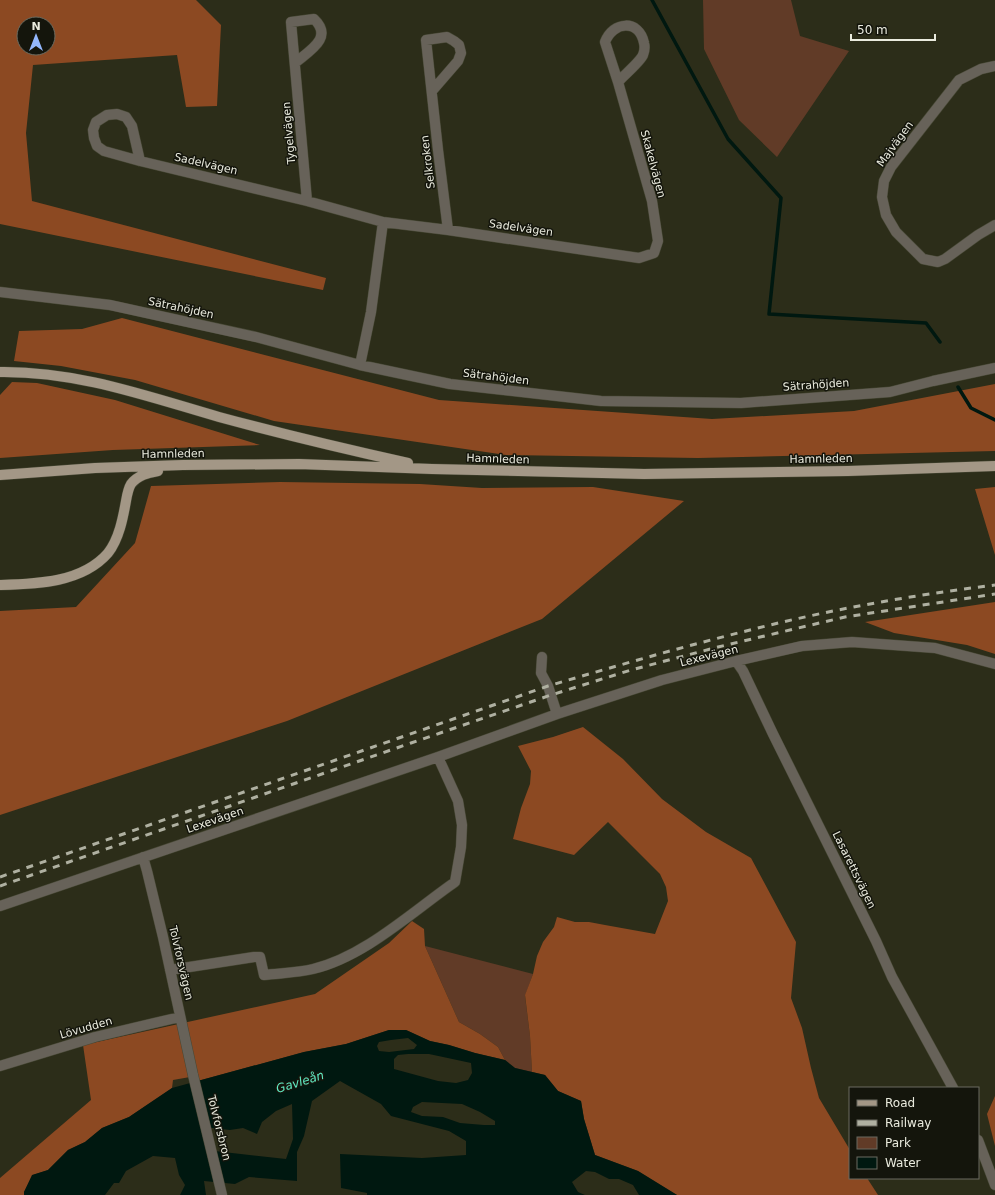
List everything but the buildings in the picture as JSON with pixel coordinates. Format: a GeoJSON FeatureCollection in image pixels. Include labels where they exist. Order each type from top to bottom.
{"type":"FeatureCollection","features":[{"type":"Feature","properties":{"kind":"main road"},"geometry":{"type":"LineString","coordinates":[[0,372],[35,372],[76,378],[115,387],[278,433],[432,469]]}},
{"type":"Feature","properties":{"kind":"main road","name":"Hamnleden"},"geometry":{"type":"LineString","coordinates":[[0,475],[95,468],[182,465],[299,464],[644,474],[832,471],[995,466]]}},
{"type":"Feature","properties":{"kind":"main road"},"geometry":{"type":"LineString","coordinates":[[0,585],[53,581],[68,578],[90,568],[108,553],[114,544],[131,485],[140,476],[147,473],[182,465]]}},
{"type":"Feature","properties":{"kind":"street","name":"Skakelvägen"},"geometry":{"type":"LineString","coordinates":[[618,82],[643,57],[645,49],[642,35],[637,29],[631,26],[622,25],[614,30],[605,42],[652,201],[658,241],[654,253]]}},
{"type":"Feature","properties":{"kind":"street","name":"Selkroken"},"geometry":{"type":"LineString","coordinates":[[432,91],[458,61],[461,53],[459,45],[447,37],[426,40],[448,230]]}},
{"type":"Feature","properties":{"kind":"street","name":"Tygelvägen"},"geometry":{"type":"LineString","coordinates":[[295,63],[307,200]]}},
{"type":"Feature","properties":{"kind":"street","name":"Majvägen"},"geometry":{"type":"LineString","coordinates":[[995,66],[981,69],[959,80],[891,167],[884,181],[882,197],[886,214],[896,232],[923,259],[938,262],[978,235],[995,226]]}},
{"type":"Feature","properties":{"kind":"street","name":"Sadelvägen"},"geometry":{"type":"LineString","coordinates":[[140,161],[132,126],[126,117],[117,114],[107,115],[100,118],[96,122],[93,130],[94,138],[97,146],[104,151],[140,161],[307,200],[383,222],[639,258],[654,253]]}},
{"type":"Feature","properties":{"kind":"street"},"geometry":{"type":"LineString","coordinates":[[360,365],[371,312],[383,222]]}},
{"type":"Feature","properties":{"kind":"street","name":"Sätrahöjden"},"geometry":{"type":"LineString","coordinates":[[0,292],[110,305],[256,337],[360,365],[450,384],[601,401],[741,403],[890,392],[995,368]]}},
{"type":"Feature","properties":{"kind":"street","name":"Lexevägen"},"geometry":{"type":"LineString","coordinates":[[0,906],[438,757],[557,714],[662,680],[736,661],[802,646],[852,642],[935,648],[995,664]]}},
{"type":"Feature","properties":{"kind":"street"},"geometry":{"type":"LineString","coordinates":[[542,657],[541,673],[548,686],[557,714]]}},
{"type":"Feature","properties":{"kind":"street","name":"Lasarettsvägen"},"geometry":{"type":"LineString","coordinates":[[736,661],[743,671],[892,977],[952,1087]]}},
{"type":"Feature","properties":{"kind":"street"},"geometry":{"type":"LineString","coordinates":[[170,970],[254,957],[260,957],[264,975],[313,969],[343,958],[380,938],[455,882],[461,847],[462,825],[458,802],[438,757]]}},
{"type":"Feature","properties":{"kind":"street","name":"Tolvforsvägen"},"geometry":{"type":"LineString","coordinates":[[143,857],[193,1075]]}},
{"type":"Feature","properties":{"kind":"street","name":"Lövudden"},"geometry":{"type":"LineString","coordinates":[[0,1066],[95,1037],[180,1017]]}},
{"type":"Feature","properties":{"kind":"street","name":"Tolvforsbron"},"geometry":{"type":"LineString","coordinates":[[193,1075],[222,1191]]}},
{"type":"Feature","properties":{"kind":"street"},"geometry":{"type":"LineString","coordinates":[[979,1143],[995,1185]]}},
{"type":"Feature","properties":{"kind":"green space"},"geometry":{"type":"Polygon","coordinates":[[[703,0],[791,0],[800,36],[849,51],[777,157],[739,120],[704,49],[703,0]]]}},
{"type":"Feature","properties":{"kind":"green space"},"geometry":{"type":"Polygon","coordinates":[[[425,946],[533,974],[525,996],[530,1036],[532,1072],[515,1068],[505,1060],[498,1047],[480,1034],[459,1022],[425,946]]]}},
{"type":"Feature","properties":{"kind":"shaded area"},"geometry":{"type":"Polygon","coordinates":[[[0,0],[196,0],[221,25],[217,106],[186,107],[177,55],[33,65],[26,133],[32,201],[326,278],[323,290],[0,224],[0,0]]]}},
{"type":"Feature","properties":{"kind":"shaded area"},"geometry":{"type":"Polygon","coordinates":[[[122,318],[439,400],[712,419],[854,411],[995,384],[995,451],[698,458],[506,455],[274,421],[135,380],[61,366],[14,361],[19,331],[82,329],[122,318]]]}},
{"type":"Feature","properties":{"kind":"shaded area"},"geometry":{"type":"Polygon","coordinates":[[[12,382],[37,383],[115,400],[260,445],[113,450],[0,458],[0,395],[12,382]]]}},
{"type":"Feature","properties":{"kind":"shaded area"},"geometry":{"type":"Polygon","coordinates":[[[280,482],[420,484],[482,488],[593,487],[684,501],[542,619],[287,721],[0,815],[0,611],[76,607],[135,543],[151,486],[280,482]]]}},
{"type":"Feature","properties":{"kind":"shaded area"},"geometry":{"type":"Polygon","coordinates":[[[995,487],[995,555],[975,489],[995,487]]]}},
{"type":"Feature","properties":{"kind":"shaded area"},"geometry":{"type":"Polygon","coordinates":[[[995,602],[995,654],[967,645],[894,633],[865,622],[995,602]]]}},
{"type":"Feature","properties":{"kind":"shaded area"},"geometry":{"type":"Polygon","coordinates":[[[583,727],[623,759],[662,799],[706,832],[751,858],[796,942],[791,998],[802,1028],[819,1098],[849,1148],[849,1179],[868,1179],[878,1195],[677,1195],[638,1171],[595,1155],[584,1119],[581,1101],[558,1091],[545,1075],[532,1072],[530,1036],[525,995],[533,974],[537,956],[543,942],[554,927],[557,917],[575,922],[589,922],[655,934],[668,901],[666,887],[660,874],[608,822],[574,855],[513,839],[521,808],[530,784],[531,771],[518,746],[583,727]]]}},
{"type":"Feature","properties":{"kind":"shaded area"},"geometry":{"type":"Polygon","coordinates":[[[412,921],[424,929],[425,946],[459,1022],[480,1034],[498,1047],[505,1060],[430,1041],[406,1030],[389,1030],[346,1044],[304,1052],[194,1082],[190,1077],[173,1080],[172,1088],[129,1117],[102,1128],[85,1142],[68,1150],[48,1170],[33,1175],[24,1192],[24,1195],[0,1195],[0,1178],[91,1100],[83,1045],[315,994],[389,943],[412,921]]]}},
{"type":"Feature","properties":{"kind":"shaded area"},"geometry":{"type":"Polygon","coordinates":[[[995,1096],[995,1146],[987,1114],[995,1096]]]}},
{"type":"Feature","properties":{"kind":"water","name":"Gavleån"},"geometry":{"type":"Polygon","coordinates":[[[389,1030],[406,1030],[430,1041],[505,1060],[515,1068],[545,1075],[558,1091],[581,1101],[584,1119],[595,1155],[638,1171],[677,1195],[639,1195],[633,1185],[619,1179],[609,1179],[595,1172],[586,1171],[572,1182],[578,1192],[585,1195],[367,1195],[367,1193],[341,1188],[340,1154],[422,1158],[466,1155],[466,1141],[449,1131],[391,1116],[381,1104],[340,1081],[312,1101],[304,1136],[297,1152],[297,1181],[249,1177],[235,1184],[204,1181],[206,1195],[180,1195],[185,1185],[179,1175],[175,1158],[153,1156],[126,1171],[119,1183],[114,1183],[105,1195],[24,1195],[32,1175],[48,1170],[68,1150],[85,1142],[102,1128],[129,1117],[172,1088],[304,1052],[346,1044],[389,1030]],[[408,1038],[379,1042],[377,1046],[379,1051],[389,1052],[414,1049],[417,1045],[408,1038]],[[429,1054],[398,1055],[394,1059],[394,1069],[438,1081],[456,1083],[468,1080],[472,1073],[471,1063],[429,1054]],[[422,1102],[413,1107],[411,1112],[422,1116],[443,1117],[460,1123],[495,1125],[495,1121],[462,1104],[422,1102]],[[292,1104],[276,1111],[262,1122],[257,1134],[243,1128],[230,1130],[203,1127],[206,1150],[286,1159],[293,1139],[292,1104]]]}},
{"type":"Feature","properties":{"kind":"waterway"},"geometry":{"type":"LineString","coordinates":[[652,0],[728,139],[781,198],[769,314],[926,323],[940,342]]}},
{"type":"Feature","properties":{"kind":"waterway"},"geometry":{"type":"LineString","coordinates":[[958,387],[971,408],[995,420]]}},
{"type":"Feature","properties":{"kind":"railway"},"geometry":{"type":"LineString","coordinates":[[0,877],[548,686],[676,649],[814,615],[934,593],[995,585]]}},
{"type":"Feature","properties":{"kind":"railway"},"geometry":{"type":"LineString","coordinates":[[0,886],[551,695],[631,670],[718,647],[845,617],[995,594]]}}]}
